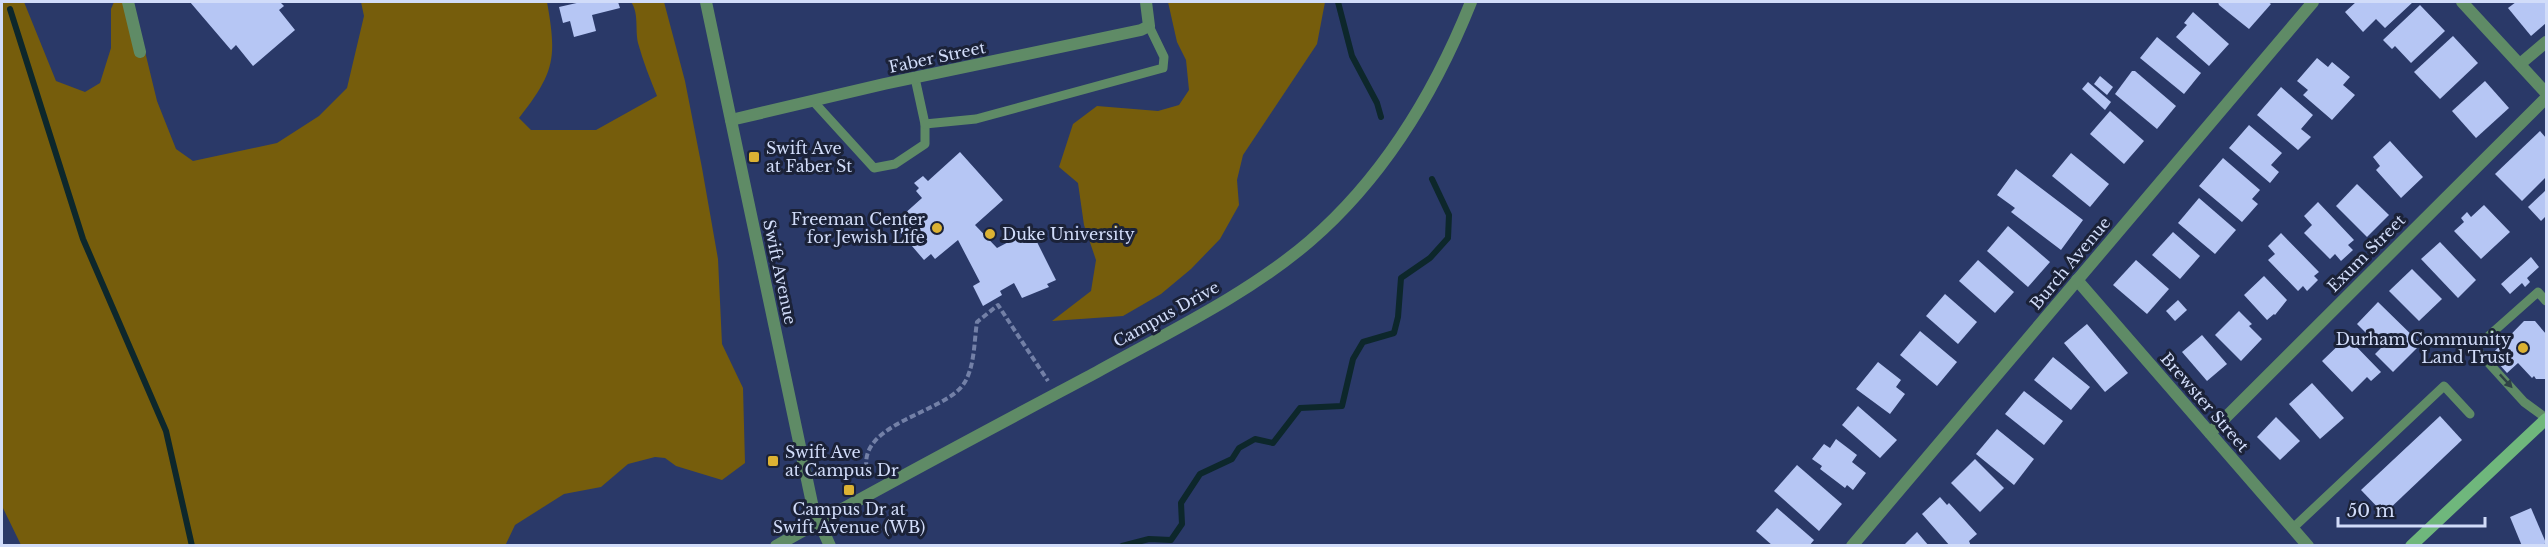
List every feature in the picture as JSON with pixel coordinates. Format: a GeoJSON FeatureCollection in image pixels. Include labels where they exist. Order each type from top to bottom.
{"type":"FeatureCollection","features":[{"type":"Feature","properties":{"kind":"main road"},"geometry":{"type":"LineString","coordinates":[[2411,546],[2547,418]]}},
{"type":"Feature","properties":{"kind":"street"},"geometry":{"type":"LineString","coordinates":[[128,2],[140,52]]}},
{"type":"Feature","properties":{"kind":"street","name":"Swift Avenue"},"geometry":{"type":"LineString","coordinates":[[706,2],[810,497],[830,546]]}},
{"type":"Feature","properties":{"kind":"street"},"geometry":{"type":"LineString","coordinates":[[1146,2],[1149,26]]}},
{"type":"Feature","properties":{"kind":"street","name":"Campus Drive"},"geometry":{"type":"LineString","coordinates":[[776,546],[1223,302],[1310,241],[1359,191],[1399,141],[1421,108],[1451,53],[1471,2]]}},
{"type":"Feature","properties":{"kind":"street","name":"Burch Avenue"},"geometry":{"type":"LineString","coordinates":[[1852,546],[2313,2]]}},
{"type":"Feature","properties":{"kind":"street"},"geometry":{"type":"LineString","coordinates":[[2462,2],[2547,93]]}},
{"type":"Feature","properties":{"kind":"street","name":"Faber Street"},"geometry":{"type":"LineString","coordinates":[[731,120],[1149,26]]}},
{"type":"Feature","properties":{"kind":"street"},"geometry":{"type":"LineString","coordinates":[[2520,64],[2547,42]]}},
{"type":"Feature","properties":{"kind":"street","name":"Exum Street"},"geometry":{"type":"LineString","coordinates":[[2210,433],[2547,98]]}},
{"type":"Feature","properties":{"kind":"street","name":"Brewster Street"},"geometry":{"type":"LineString","coordinates":[[2077,280],[2308,546]]}},
{"type":"Feature","properties":{"kind":"lane"},"geometry":{"type":"LineString","coordinates":[[925,124],[976,119],[1163,68],[1164,57],[1149,26]]}},
{"type":"Feature","properties":{"kind":"lane"},"geometry":{"type":"LineString","coordinates":[[813,101],[874,168],[895,164],[925,144],[925,124],[915,78]]}},
{"type":"Feature","properties":{"kind":"lane"},"geometry":{"type":"LineString","coordinates":[[2547,301],[2538,291],[2475,348],[2524,402],[2547,418]]}},
{"type":"Feature","properties":{"kind":"lane"},"geometry":{"type":"LineString","coordinates":[[2293,528],[2444,386],[2470,414]]}},
{"type":"Feature","properties":{"kind":"path"},"geometry":{"type":"LineString","coordinates":[[869,477],[867,455],[875,442],[892,427],[945,399],[962,386],[970,372],[977,322],[998,304],[1048,381]]}},
{"type":"Feature","properties":{"kind":"shaded area"},"geometry":{"type":"Polygon","coordinates":[[[2,2],[24,2],[56,81],[85,92],[100,83],[111,48],[111,9],[114,2],[133,2],[157,101],[176,149],[193,161],[277,143],[319,116],[347,88],[364,16],[361,2],[547,2],[552,37],[550,64],[540,88],[519,118],[531,130],[596,130],[657,96],[638,43],[636,16],[631,2],[664,2],[685,81],[718,259],[722,344],[743,388],[745,463],[722,480],[676,466],[665,458],[655,457],[628,464],[601,487],[564,494],[515,525],[505,546],[21,545],[2,506],[2,2]]]}},
{"type":"Feature","properties":{"kind":"shaded area"},"geometry":{"type":"Polygon","coordinates":[[[1168,2],[1325,2],[1317,44],[1243,155],[1237,180],[1239,205],[1220,239],[1191,269],[1161,294],[1123,316],[1052,321],[1091,291],[1096,260],[1084,225],[1078,183],[1059,167],[1073,124],[1097,106],[1158,111],[1179,105],[1189,90],[1186,60],[1177,42],[1168,2]]]}},
{"type":"Feature","properties":{"kind":"building"},"geometry":{"type":"Polygon","coordinates":[[[190,2],[280,2],[284,6],[279,10],[295,30],[253,66],[236,45],[231,50],[190,2]]]}},
{"type":"Feature","properties":{"kind":"building"},"geometry":{"type":"Polygon","coordinates":[[[581,2],[618,2],[620,8],[592,15],[596,31],[574,37],[570,21],[563,23],[559,7],[581,2]]]}},
{"type":"Feature","properties":{"kind":"building"},"geometry":{"type":"Polygon","coordinates":[[[2218,2],[2268,2],[2271,4],[2249,29],[2218,2]]]}},
{"type":"Feature","properties":{"kind":"building"},"geometry":{"type":"Polygon","coordinates":[[[2356,2],[2413,2],[2385,28],[2376,19],[2363,32],[2345,12],[2356,2]]]}},
{"type":"Feature","properties":{"kind":"building"},"geometry":{"type":"Polygon","coordinates":[[[2516,2],[2546,2],[2546,23],[2531,36],[2508,8],[2516,2]]]}},
{"type":"Feature","properties":{"kind":"building"},"geometry":{"type":"Polygon","coordinates":[[[2420,5],[2445,31],[2411,63],[2395,46],[2392,49],[2383,40],[2420,5]]]}},
{"type":"Feature","properties":{"kind":"building"},"geometry":{"type":"Polygon","coordinates":[[[2193,12],[2229,44],[2209,66],[2176,37],[2187,25],[2184,23],[2193,12]]]}},
{"type":"Feature","properties":{"kind":"building"},"geometry":{"type":"Polygon","coordinates":[[[2453,36],[2478,63],[2440,99],[2414,72],[2453,36]]]}},
{"type":"Feature","properties":{"kind":"building"},"geometry":{"type":"Polygon","coordinates":[[[2157,37],[2201,73],[2184,94],[2140,58],[2157,37]]]}},
{"type":"Feature","properties":{"kind":"building"},"geometry":{"type":"Polygon","coordinates":[[[2317,58],[2328,67],[2332,62],[2350,77],[2343,85],[2355,95],[2332,120],[2303,95],[2308,90],[2297,81],[2317,58]]]}},
{"type":"Feature","properties":{"kind":"building"},"geometry":{"type":"Polygon","coordinates":[[[2132,71],[2135,71],[2176,106],[2157,129],[2115,94],[2132,71]]]}},
{"type":"Feature","properties":{"kind":"building"},"geometry":{"type":"Polygon","coordinates":[[[2100,76],[2113,87],[2107,95],[2094,84],[2100,76]]]}},
{"type":"Feature","properties":{"kind":"building"},"geometry":{"type":"Polygon","coordinates":[[[2485,81],[2509,108],[2476,138],[2452,111],[2485,81]]]}},
{"type":"Feature","properties":{"kind":"building"},"geometry":{"type":"Polygon","coordinates":[[[2088,82],[2111,102],[2105,110],[2082,89],[2088,82]]]}},
{"type":"Feature","properties":{"kind":"building"},"geometry":{"type":"Polygon","coordinates":[[[2281,87],[2313,115],[2301,129],[2311,137],[2298,150],[2257,115],[2281,87]]]}},
{"type":"Feature","properties":{"kind":"building"},"geometry":{"type":"Polygon","coordinates":[[[2110,111],[2144,141],[2124,164],[2090,134],[2110,111]]]}},
{"type":"Feature","properties":{"kind":"building"},"geometry":{"type":"Polygon","coordinates":[[[2249,125],[2282,153],[2271,165],[2279,172],[2270,183],[2229,148],[2249,125]]]}},
{"type":"Feature","properties":{"kind":"building"},"geometry":{"type":"Polygon","coordinates":[[[2540,131],[2546,138],[2546,177],[2522,201],[2495,174],[2540,131]]]}},
{"type":"Feature","properties":{"kind":"building"},"geometry":{"type":"Polygon","coordinates":[[[2390,141],[2423,177],[2401,198],[2376,170],[2380,166],[2373,157],[2390,141]]]}},
{"type":"Feature","properties":{"kind":"building","name":"Freeman Center for Jewish Life"},"geometry":{"type":"Polygon","coordinates":[[[960,152],[1003,200],[975,225],[997,248],[1031,230],[1056,280],[1047,284],[1049,287],[1022,298],[1014,283],[1000,291],[1002,295],[983,306],[973,286],[980,282],[958,240],[935,259],[931,254],[924,260],[893,224],[922,198],[916,191],[919,188],[914,183],[923,176],[928,181],[960,152]]]}},
{"type":"Feature","properties":{"kind":"building"},"geometry":{"type":"Polygon","coordinates":[[[2071,153],[2109,184],[2090,207],[2052,176],[2071,153]]]}},
{"type":"Feature","properties":{"kind":"building"},"geometry":{"type":"Polygon","coordinates":[[[2223,158],[2260,190],[2252,199],[2258,204],[2242,222],[2199,186],[2223,158]]]}},
{"type":"Feature","properties":{"kind":"building"},"geometry":{"type":"Polygon","coordinates":[[[2016,169],[2083,220],[2061,250],[2011,212],[2015,208],[1997,195],[2016,169]]]}},
{"type":"Feature","properties":{"kind":"building"},"geometry":{"type":"Polygon","coordinates":[[[2357,184],[2389,215],[2367,237],[2336,206],[2357,184]]]}},
{"type":"Feature","properties":{"kind":"building"},"geometry":{"type":"Polygon","coordinates":[[[2546,190],[2546,216],[2541,221],[2528,207],[2546,190]]]}},
{"type":"Feature","properties":{"kind":"building"},"geometry":{"type":"Polygon","coordinates":[[[2199,198],[2236,230],[2215,254],[2178,223],[2199,198]]]}},
{"type":"Feature","properties":{"kind":"building"},"geometry":{"type":"Polygon","coordinates":[[[2318,202],[2354,240],[2348,245],[2353,250],[2341,261],[2335,254],[2330,259],[2304,233],[2312,225],[2304,216],[2318,202]]]}},
{"type":"Feature","properties":{"kind":"building"},"geometry":{"type":"Polygon","coordinates":[[[2484,205],[2510,232],[2481,259],[2454,231],[2464,222],[2461,218],[2467,212],[2471,217],[2484,205]]]}},
{"type":"Feature","properties":{"kind":"building"},"geometry":{"type":"Polygon","coordinates":[[[2008,226],[2050,262],[2028,287],[1987,251],[2008,226]]]}},
{"type":"Feature","properties":{"kind":"building"},"geometry":{"type":"Polygon","coordinates":[[[2173,232],[2200,256],[2180,279],[2152,255],[2173,232]]]}},
{"type":"Feature","properties":{"kind":"building"},"geometry":{"type":"Polygon","coordinates":[[[2281,233],[2319,272],[2314,276],[2318,280],[2307,291],[2303,286],[2298,291],[2268,260],[2275,254],[2268,246],[2281,233]]]}},
{"type":"Feature","properties":{"kind":"building"},"geometry":{"type":"Polygon","coordinates":[[[2440,242],[2476,280],[2458,298],[2421,259],[2440,242]]]}},
{"type":"Feature","properties":{"kind":"building"},"geometry":{"type":"Polygon","coordinates":[[[2531,257],[2539,267],[2527,278],[2530,282],[2525,287],[2522,283],[2510,294],[2501,284],[2531,257]]]}},
{"type":"Feature","properties":{"kind":"building"},"geometry":{"type":"Polygon","coordinates":[[[1978,260],[2014,292],[1995,313],[1959,281],[1978,260]]]}},
{"type":"Feature","properties":{"kind":"building"},"geometry":{"type":"Polygon","coordinates":[[[2136,260],[2169,289],[2147,314],[2113,285],[2136,260]]]}},
{"type":"Feature","properties":{"kind":"building"},"geometry":{"type":"Polygon","coordinates":[[[2412,269],[2442,299],[2419,321],[2389,291],[2412,269]]]}},
{"type":"Feature","properties":{"kind":"building"},"geometry":{"type":"Polygon","coordinates":[[[2264,276],[2287,300],[2275,315],[2267,320],[2244,295],[2264,276]]]}},
{"type":"Feature","properties":{"kind":"building"},"geometry":{"type":"Polygon","coordinates":[[[1945,294],[1977,322],[1958,344],[1926,316],[1945,294]]]}},
{"type":"Feature","properties":{"kind":"building"},"geometry":{"type":"Polygon","coordinates":[[[2178,300],[2187,310],[2175,321],[2166,311],[2178,300]]]}},
{"type":"Feature","properties":{"kind":"building"},"geometry":{"type":"Polygon","coordinates":[[[2378,302],[2421,344],[2393,372],[2375,354],[2381,348],[2357,324],[2378,302]]]}},
{"type":"Feature","properties":{"kind":"building"},"geometry":{"type":"Polygon","coordinates":[[[2239,311],[2262,339],[2241,361],[2215,335],[2239,311]]]}},
{"type":"Feature","properties":{"kind":"building","name":"Durham Community Land Trust"},"geometry":{"type":"Polygon","coordinates":[[[2524,321],[2535,321],[2546,334],[2545,379],[2536,379],[2534,376],[2532,378],[2518,363],[2507,373],[2491,355],[2524,321]]]}},
{"type":"Feature","properties":{"kind":"building"},"geometry":{"type":"Polygon","coordinates":[[[2087,324],[2128,373],[2105,392],[2064,343],[2087,324]]]}},
{"type":"Feature","properties":{"kind":"building"},"geometry":{"type":"Polygon","coordinates":[[[1920,331],[1957,362],[1937,386],[1900,355],[1920,331]]]}},
{"type":"Feature","properties":{"kind":"building"},"geometry":{"type":"Polygon","coordinates":[[[2202,335],[2227,364],[2207,381],[2182,352],[2202,335]]]}},
{"type":"Feature","properties":{"kind":"building"},"geometry":{"type":"Polygon","coordinates":[[[2347,337],[2381,372],[2371,381],[2367,377],[2352,392],[2322,361],[2347,337]]]}},
{"type":"Feature","properties":{"kind":"building"},"geometry":{"type":"Polygon","coordinates":[[[2053,357],[2090,387],[2071,410],[2034,380],[2053,357]]]}},
{"type":"Feature","properties":{"kind":"building"},"geometry":{"type":"Polygon","coordinates":[[[1878,362],[1901,380],[1896,387],[1905,394],[1890,414],[1856,389],[1878,362]]]}},
{"type":"Feature","properties":{"kind":"building"},"geometry":{"type":"Polygon","coordinates":[[[2312,383],[2344,418],[2320,439],[2289,404],[2312,383]]]}},
{"type":"Feature","properties":{"kind":"building"},"geometry":{"type":"Polygon","coordinates":[[[2024,391],[2063,421],[2044,445],[2005,414],[2024,391]]]}},
{"type":"Feature","properties":{"kind":"building"},"geometry":{"type":"Polygon","coordinates":[[[1858,406],[1897,440],[1880,458],[1842,425],[1858,406]]]}},
{"type":"Feature","properties":{"kind":"building"},"geometry":{"type":"Polygon","coordinates":[[[2440,416],[2462,440],[2384,514],[2361,490],[2440,416]]]}},
{"type":"Feature","properties":{"kind":"building"},"geometry":{"type":"Polygon","coordinates":[[[2276,417],[2300,441],[2280,460],[2257,437],[2276,417]]]}},
{"type":"Feature","properties":{"kind":"building"},"geometry":{"type":"Polygon","coordinates":[[[1997,429],[2034,459],[2014,485],[1976,454],[1997,429]]]}},
{"type":"Feature","properties":{"kind":"building"},"geometry":{"type":"Polygon","coordinates":[[[1836,439],[1857,455],[1852,462],[1866,473],[1853,490],[1847,485],[1845,488],[1820,469],[1822,466],[1812,459],[1824,444],[1830,448],[1836,439]]]}},
{"type":"Feature","properties":{"kind":"building"},"geometry":{"type":"Polygon","coordinates":[[[1975,459],[2004,488],[1980,512],[1951,483],[1975,459]]]}},
{"type":"Feature","properties":{"kind":"building"},"geometry":{"type":"Polygon","coordinates":[[[1797,465],[1842,504],[1819,531],[1774,491],[1797,465]]]}},
{"type":"Feature","properties":{"kind":"building"},"geometry":{"type":"Polygon","coordinates":[[[1940,497],[1947,505],[1949,503],[1977,534],[1969,541],[1971,546],[1950,546],[1922,514],[1940,497]]]}},
{"type":"Feature","properties":{"kind":"building"},"geometry":{"type":"Polygon","coordinates":[[[1777,508],[1814,540],[1809,546],[1773,546],[1756,531],[1777,508]]]}},
{"type":"Feature","properties":{"kind":"building"},"geometry":{"type":"Polygon","coordinates":[[[2531,508],[2546,543],[2541,546],[2522,546],[2510,517],[2531,508]]]}},
{"type":"Feature","properties":{"kind":"building"},"geometry":{"type":"Polygon","coordinates":[[[1917,532],[1929,546],[1903,546],[1917,532]]]}},
{"type":"Feature","properties":{"kind":"waterway"},"geometry":{"type":"LineString","coordinates":[[1338,2],[1352,56],[1377,103],[1381,117]]}},
{"type":"Feature","properties":{"kind":"waterway"},"geometry":{"type":"LineString","coordinates":[[10,9],[83,239],[166,431],[192,546]]}},
{"type":"Feature","properties":{"kind":"waterway"},"geometry":{"type":"LineString","coordinates":[[1122,546],[1149,539],[1171,540],[1182,524],[1181,503],[1200,474],[1232,459],[1239,448],[1255,439],[1273,443],[1300,408],[1342,406],[1353,359],[1363,342],[1394,333],[1398,317],[1401,278],[1430,258],[1448,238],[1449,215],[1432,179]]}},
{"type":"Feature","properties":{"kind":"place","name":"Swift Ave at Faber St"},"geometry":{"type":"Point","coordinates":[754,157]}},
{"type":"Feature","properties":{"kind":"place","name":"Freeman Center for Jewish Life"},"geometry":{"type":"Point","coordinates":[937,228]}},
{"type":"Feature","properties":{"kind":"place","name":"Duke University"},"geometry":{"type":"Point","coordinates":[990,234]}},
{"type":"Feature","properties":{"kind":"place","name":"Durham Community Land Trust"},"geometry":{"type":"Point","coordinates":[2523,348]}},
{"type":"Feature","properties":{"kind":"place","name":"Swift Ave at Campus Dr"},"geometry":{"type":"Point","coordinates":[773,461]}},
{"type":"Feature","properties":{"kind":"place","name":"Campus Dr at Swift Avenue (WB)"},"geometry":{"type":"Point","coordinates":[849,490]}}]}
